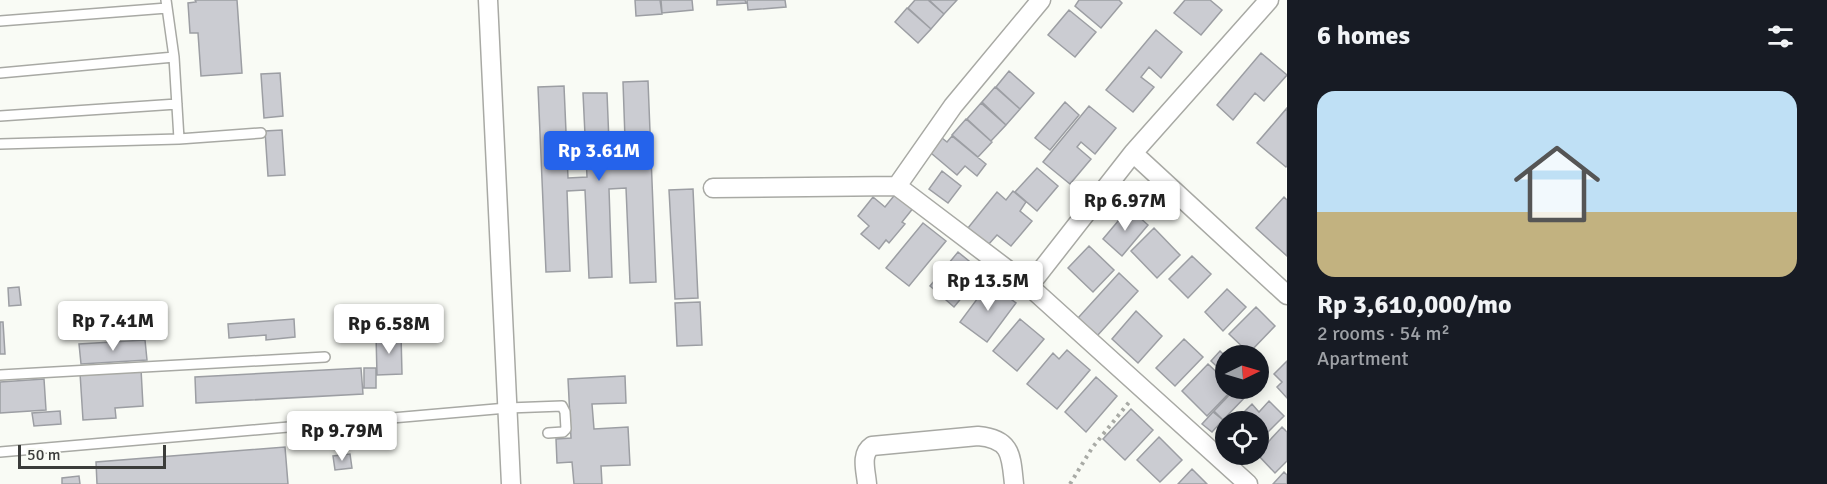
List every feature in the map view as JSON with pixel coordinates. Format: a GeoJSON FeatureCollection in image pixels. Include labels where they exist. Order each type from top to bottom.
{"type":"FeatureCollection","features":[{"type":"Feature","properties":{"kind":"street"},"geometry":{"type":"LineString","coordinates":[[488,0],[511,484]]}},
{"type":"Feature","properties":{"kind":"street"},"geometry":{"type":"LineString","coordinates":[[897,186],[953,106],[1041,0]]}},
{"type":"Feature","properties":{"kind":"street"},"geometry":{"type":"LineString","coordinates":[[1029,286],[1133,153],[1269,0]]}},
{"type":"Feature","properties":{"kind":"street"},"geometry":{"type":"LineString","coordinates":[[1133,153],[1287,296]]}},
{"type":"Feature","properties":{"kind":"street"},"geometry":{"type":"LineString","coordinates":[[713,188],[897,186],[1029,286],[1248,484]]}},
{"type":"Feature","properties":{"kind":"street"},"geometry":{"type":"LineString","coordinates":[[867,484],[865,455],[872,446],[978,436],[994,437],[1005,447],[1011,456],[1014,484]]}},
{"type":"Feature","properties":{"kind":"lane"},"geometry":{"type":"LineString","coordinates":[[0,21],[167,4],[174,57],[179,139]]}},
{"type":"Feature","properties":{"kind":"lane"},"geometry":{"type":"LineString","coordinates":[[0,73],[174,57]]}},
{"type":"Feature","properties":{"kind":"lane"},"geometry":{"type":"LineString","coordinates":[[0,116],[177,104]]}},
{"type":"Feature","properties":{"kind":"lane"},"geometry":{"type":"LineString","coordinates":[[0,144],[179,139],[261,133]]}},
{"type":"Feature","properties":{"kind":"lane"},"geometry":{"type":"LineString","coordinates":[[0,375],[325,357]]}},
{"type":"Feature","properties":{"kind":"lane"},"geometry":{"type":"LineString","coordinates":[[0,452],[507,408],[562,406],[565,412],[566,429],[562,432],[548,433]]}},
{"type":"Feature","properties":{"kind":"path"},"geometry":{"type":"LineString","coordinates":[[1070,484],[1092,448],[1123,407],[1143,388]]}},
{"type":"Feature","properties":{"kind":"building"},"geometry":{"type":"Polygon","coordinates":[[[195,0],[237,0],[242,73],[201,76],[198,33],[190,33],[188,3],[196,2],[195,0]]]}},
{"type":"Feature","properties":{"kind":"building"},"geometry":{"type":"Polygon","coordinates":[[[635,0],[660,0],[662,14],[636,16],[635,0]]]}},
{"type":"Feature","properties":{"kind":"building"},"geometry":{"type":"Polygon","coordinates":[[[661,0],[692,0],[693,10],[662,13],[661,0]]]}},
{"type":"Feature","properties":{"kind":"building"},"geometry":{"type":"Polygon","coordinates":[[[717,0],[745,0],[746,3],[717,5],[717,0]]]}},
{"type":"Feature","properties":{"kind":"building"},"geometry":{"type":"Polygon","coordinates":[[[747,0],[785,0],[786,7],[748,10],[747,0]]]}},
{"type":"Feature","properties":{"kind":"building"},"geometry":{"type":"Polygon","coordinates":[[[915,0],[928,0],[944,14],[931,29],[908,8],[915,0]]]}},
{"type":"Feature","properties":{"kind":"building"},"geometry":{"type":"Polygon","coordinates":[[[929,0],[957,0],[944,14],[929,0]]]}},
{"type":"Feature","properties":{"kind":"building"},"geometry":{"type":"Polygon","coordinates":[[[1079,0],[1119,0],[1122,3],[1101,28],[1075,6],[1079,0]]]}},
{"type":"Feature","properties":{"kind":"building"},"geometry":{"type":"Polygon","coordinates":[[[1185,0],[1210,0],[1222,10],[1201,35],[1174,13],[1185,0]]]}},
{"type":"Feature","properties":{"kind":"building"},"geometry":{"type":"Polygon","coordinates":[[[907,8],[931,29],[918,43],[895,22],[907,8]]]}},
{"type":"Feature","properties":{"kind":"building"},"geometry":{"type":"Polygon","coordinates":[[[1069,10],[1096,32],[1075,57],[1048,35],[1069,10]]]}},
{"type":"Feature","properties":{"kind":"building"},"geometry":{"type":"Polygon","coordinates":[[[1156,30],[1182,52],[1161,78],[1149,67],[1141,77],[1154,87],[1133,112],[1106,90],[1156,30]]]}},
{"type":"Feature","properties":{"kind":"building"},"geometry":{"type":"Polygon","coordinates":[[[1261,53],[1287,75],[1264,101],[1255,93],[1233,120],[1217,105],[1261,53]]]}},
{"type":"Feature","properties":{"kind":"building"},"geometry":{"type":"Polygon","coordinates":[[[1009,71],[1034,93],[1020,109],[996,87],[1009,71]]]}},
{"type":"Feature","properties":{"kind":"building"},"geometry":{"type":"Polygon","coordinates":[[[280,73],[283,116],[264,118],[261,74],[280,73]]]}},
{"type":"Feature","properties":{"kind":"building"},"geometry":{"type":"Polygon","coordinates":[[[648,81],[656,282],[630,283],[626,188],[609,189],[612,277],[589,278],[585,190],[567,191],[570,271],[546,272],[538,87],[564,86],[568,178],[587,177],[583,93],[607,93],[610,167],[626,167],[623,82],[648,81]]]}},
{"type":"Feature","properties":{"kind":"building"},"geometry":{"type":"Polygon","coordinates":[[[995,87],[1020,109],[1006,125],[982,102],[995,87]]]}},
{"type":"Feature","properties":{"kind":"building"},"geometry":{"type":"Polygon","coordinates":[[[1065,102],[1079,115],[1050,150],[1035,138],[1065,102]]]}},
{"type":"Feature","properties":{"kind":"building"},"geometry":{"type":"Polygon","coordinates":[[[981,103],[1006,125],[991,141],[967,119],[981,103]]]}},
{"type":"Feature","properties":{"kind":"building"},"geometry":{"type":"Polygon","coordinates":[[[1089,106],[1116,128],[1095,154],[1081,142],[1077,147],[1091,159],[1070,184],[1043,162],[1089,106]]]}},
{"type":"Feature","properties":{"kind":"building"},"geometry":{"type":"Polygon","coordinates":[[[1287,108],[1287,166],[1286,167],[1257,143],[1287,108]]]}},
{"type":"Feature","properties":{"kind":"building"},"geometry":{"type":"Polygon","coordinates":[[[966,119],[992,142],[978,157],[952,135],[966,119]]]}},
{"type":"Feature","properties":{"kind":"building"},"geometry":{"type":"Polygon","coordinates":[[[282,130],[285,175],[268,176],[265,131],[282,130]]]}},
{"type":"Feature","properties":{"kind":"building"},"geometry":{"type":"Polygon","coordinates":[[[937,134],[947,142],[952,136],[986,164],[977,176],[965,166],[957,175],[925,148],[937,134]]]}},
{"type":"Feature","properties":{"kind":"building"},"geometry":{"type":"Polygon","coordinates":[[[1037,168],[1058,186],[1037,211],[1015,192],[1037,168]]]}},
{"type":"Feature","properties":{"kind":"building"},"geometry":{"type":"Polygon","coordinates":[[[942,171],[961,186],[948,203],[929,189],[942,171]]]}},
{"type":"Feature","properties":{"kind":"building"},"geometry":{"type":"Polygon","coordinates":[[[693,189],[698,298],[675,299],[669,190],[693,189]]]}},
{"type":"Feature","properties":{"kind":"building"},"geometry":{"type":"Polygon","coordinates":[[[1013,191],[1026,202],[1020,211],[1032,221],[1011,246],[997,235],[988,245],[968,228],[997,192],[1006,200],[1013,191]]]}},
{"type":"Feature","properties":{"kind":"building"},"geometry":{"type":"Polygon","coordinates":[[[897,192],[914,207],[902,222],[905,224],[889,243],[886,240],[879,249],[861,234],[869,226],[858,216],[873,197],[885,207],[897,192]]]}},
{"type":"Feature","properties":{"kind":"building"},"geometry":{"type":"Polygon","coordinates":[[[1284,197],[1287,200],[1287,256],[1256,228],[1284,197]]]}},
{"type":"Feature","properties":{"kind":"building"},"geometry":{"type":"Polygon","coordinates":[[[1129,208],[1148,225],[1122,256],[1103,239],[1129,208]]]}},
{"type":"Feature","properties":{"kind":"building"},"geometry":{"type":"Polygon","coordinates":[[[923,223],[946,241],[909,286],[886,268],[923,223]]]}},
{"type":"Feature","properties":{"kind":"building"},"geometry":{"type":"Polygon","coordinates":[[[1154,228],[1180,255],[1157,278],[1131,251],[1154,228]]]}},
{"type":"Feature","properties":{"kind":"building"},"geometry":{"type":"Polygon","coordinates":[[[1089,246],[1114,270],[1093,292],[1068,268],[1089,246]]]}},
{"type":"Feature","properties":{"kind":"building"},"geometry":{"type":"Polygon","coordinates":[[[958,252],[974,265],[964,277],[973,284],[954,307],[930,286],[958,252]]]}},
{"type":"Feature","properties":{"kind":"building"},"geometry":{"type":"Polygon","coordinates":[[[1192,256],[1211,274],[1188,298],[1169,279],[1192,256]]]}},
{"type":"Feature","properties":{"kind":"building"},"geometry":{"type":"Polygon","coordinates":[[[1119,273],[1138,291],[1097,336],[1078,318],[1119,273]]]}},
{"type":"Feature","properties":{"kind":"building"},"geometry":{"type":"Polygon","coordinates":[[[989,283],[1016,303],[987,342],[960,322],[989,283]]]}},
{"type":"Feature","properties":{"kind":"building"},"geometry":{"type":"Polygon","coordinates":[[[19,287],[21,305],[9,306],[8,288],[19,287]]]}},
{"type":"Feature","properties":{"kind":"building"},"geometry":{"type":"Polygon","coordinates":[[[1227,289],[1246,307],[1223,331],[1205,312],[1227,289]]]}},
{"type":"Feature","properties":{"kind":"building"},"geometry":{"type":"Polygon","coordinates":[[[700,302],[702,345],[677,346],[675,303],[700,302]]]}},
{"type":"Feature","properties":{"kind":"building"},"geometry":{"type":"Polygon","coordinates":[[[1256,307],[1275,326],[1257,345],[1241,345],[1229,334],[1256,307]]]}},
{"type":"Feature","properties":{"kind":"building"},"geometry":{"type":"Polygon","coordinates":[[[1136,311],[1162,336],[1138,363],[1112,339],[1136,311]]]}},
{"type":"Feature","properties":{"kind":"building"},"geometry":{"type":"Polygon","coordinates":[[[294,319],[295,337],[266,340],[266,335],[229,338],[228,324],[294,319]]]}},
{"type":"Feature","properties":{"kind":"building"},"geometry":{"type":"Polygon","coordinates":[[[1020,319],[1044,339],[1017,371],[993,351],[1020,319]]]}},
{"type":"Feature","properties":{"kind":"building"},"geometry":{"type":"Polygon","coordinates":[[[0,322],[3,322],[5,354],[0,354],[0,322]]]}},
{"type":"Feature","properties":{"kind":"building"},"geometry":{"type":"Polygon","coordinates":[[[401,334],[402,374],[377,375],[376,335],[401,334]]]}},
{"type":"Feature","properties":{"kind":"building"},"geometry":{"type":"Polygon","coordinates":[[[1184,339],[1203,357],[1175,386],[1156,368],[1184,339]]]}},
{"type":"Feature","properties":{"kind":"building"},"geometry":{"type":"Polygon","coordinates":[[[145,340],[147,360],[81,364],[79,344],[145,340]]]}},
{"type":"Feature","properties":{"kind":"building"},"geometry":{"type":"Polygon","coordinates":[[[1067,350],[1090,370],[1057,409],[1027,384],[1053,353],[1059,359],[1067,350]]]}},
{"type":"Feature","properties":{"kind":"building"},"geometry":{"type":"Polygon","coordinates":[[[1287,361],[1287,398],[1277,387],[1282,382],[1274,374],[1287,361]]]}},
{"type":"Feature","properties":{"kind":"building"},"geometry":{"type":"Polygon","coordinates":[[[1208,364],[1215,371],[1215,399],[1223,399],[1207,416],[1182,391],[1208,364]]]}},
{"type":"Feature","properties":{"kind":"building"},"geometry":{"type":"Polygon","coordinates":[[[361,368],[363,394],[196,403],[195,377],[361,368]]]}},
{"type":"Feature","properties":{"kind":"building"},"geometry":{"type":"Polygon","coordinates":[[[364,368],[376,368],[376,388],[364,388],[364,368]]]}},
{"type":"Feature","properties":{"kind":"building"},"geometry":{"type":"Polygon","coordinates":[[[141,369],[143,406],[115,408],[116,418],[83,420],[80,373],[141,369]]]}},
{"type":"Feature","properties":{"kind":"building"},"geometry":{"type":"Polygon","coordinates":[[[625,376],[626,403],[592,404],[594,429],[628,427],[630,465],[601,466],[602,484],[574,484],[572,462],[557,463],[556,439],[571,438],[568,379],[625,376]]]}},
{"type":"Feature","properties":{"kind":"building"},"geometry":{"type":"Polygon","coordinates":[[[1096,377],[1117,396],[1086,432],[1065,412],[1096,377]]]}},
{"type":"Feature","properties":{"kind":"building"},"geometry":{"type":"Polygon","coordinates":[[[44,379],[46,410],[0,413],[0,382],[44,379]]]}},
{"type":"Feature","properties":{"kind":"building"},"geometry":{"type":"Polygon","coordinates":[[[1225,399],[1243,399],[1232,411],[1214,411],[1225,399]]]}},
{"type":"Feature","properties":{"kind":"building"},"geometry":{"type":"Polygon","coordinates":[[[1269,401],[1284,416],[1269,431],[1269,411],[1260,411],[1269,401]]]}},
{"type":"Feature","properties":{"kind":"building"},"geometry":{"type":"Polygon","coordinates":[[[1252,404],[1258,411],[1245,411],[1252,404]]]}},
{"type":"Feature","properties":{"kind":"building"},"geometry":{"type":"Polygon","coordinates":[[[1131,409],[1153,430],[1125,460],[1103,439],[1131,409]]]}},
{"type":"Feature","properties":{"kind":"building"},"geometry":{"type":"Polygon","coordinates":[[[60,411],[61,424],[34,426],[32,413],[60,411]]]}},
{"type":"Feature","properties":{"kind":"building"},"geometry":{"type":"Polygon","coordinates":[[[1213,412],[1215,414],[1215,429],[1212,432],[1202,424],[1213,412]]]}},
{"type":"Feature","properties":{"kind":"building"},"geometry":{"type":"Polygon","coordinates":[[[1282,427],[1287,432],[1287,461],[1275,473],[1267,465],[1269,441],[1282,427]]]}},
{"type":"Feature","properties":{"kind":"building"},"geometry":{"type":"Polygon","coordinates":[[[1159,437],[1182,460],[1160,482],[1137,460],[1159,437]]]}},
{"type":"Feature","properties":{"kind":"building"},"geometry":{"type":"Polygon","coordinates":[[[285,447],[288,484],[97,484],[96,462],[285,447]]]}},
{"type":"Feature","properties":{"kind":"building"},"geometry":{"type":"Polygon","coordinates":[[[350,454],[352,468],[335,470],[333,456],[350,454]]]}},
{"type":"Feature","properties":{"kind":"building"},"geometry":{"type":"Polygon","coordinates":[[[1192,469],[1207,484],[1178,484],[1192,469]]]}},
{"type":"Feature","properties":{"kind":"building"},"geometry":{"type":"Polygon","coordinates":[[[1284,472],[1287,475],[1287,484],[1273,484],[1284,472]]]}},
{"type":"Feature","properties":{"kind":"building"},"geometry":{"type":"Polygon","coordinates":[[[79,476],[80,484],[62,484],[62,478],[79,476]]]}}]}
